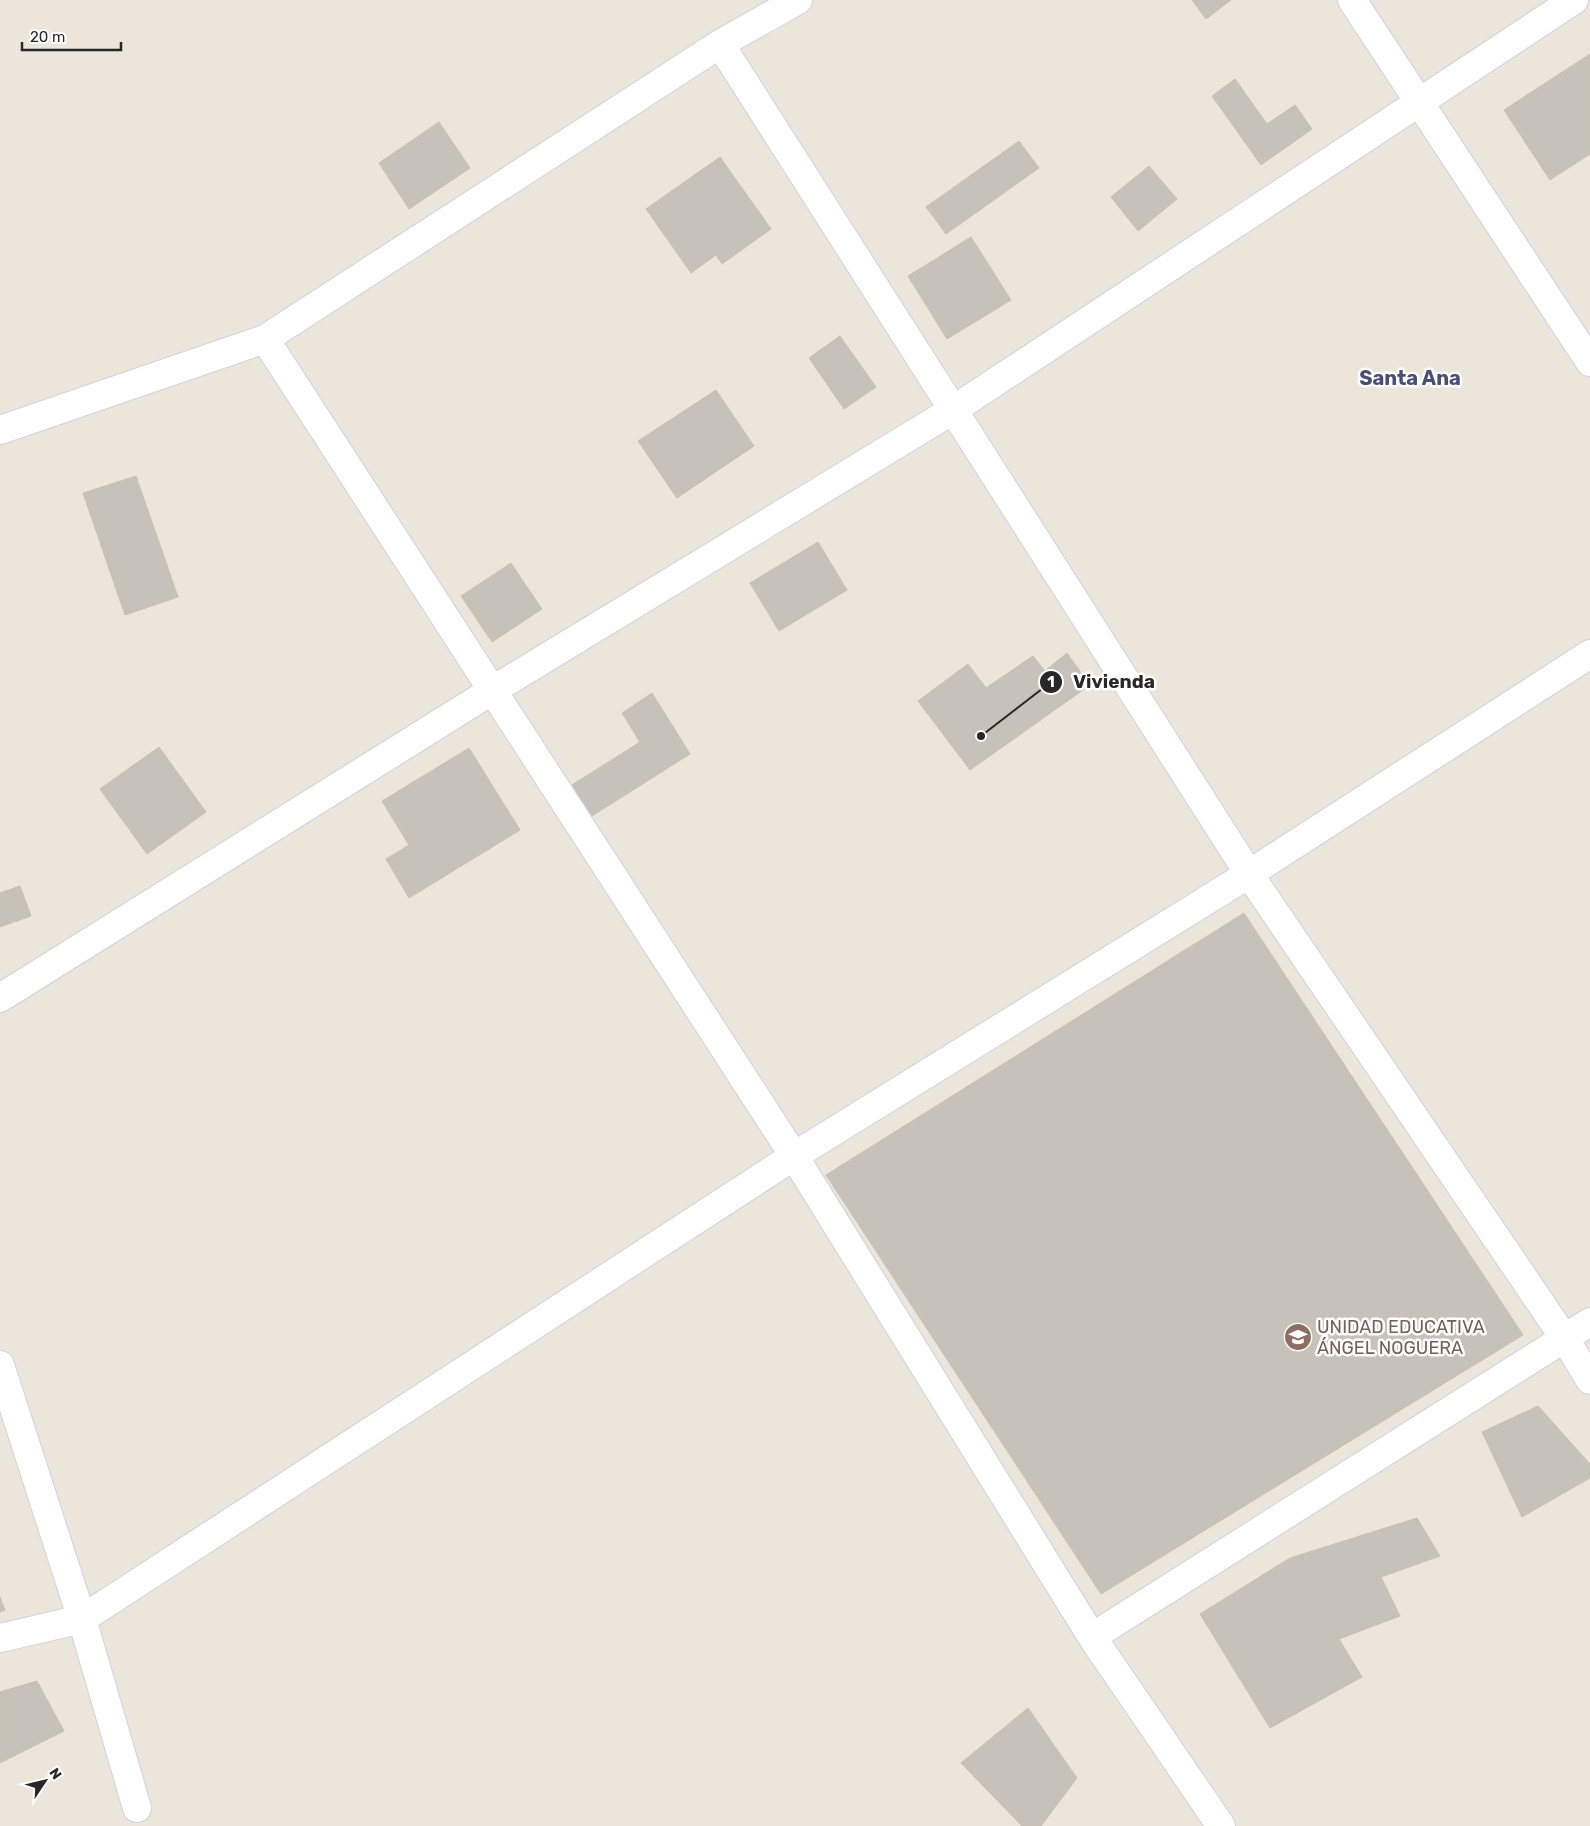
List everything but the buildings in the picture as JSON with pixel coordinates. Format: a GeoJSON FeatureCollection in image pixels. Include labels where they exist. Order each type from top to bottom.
{"type":"FeatureCollection","features":[{"type":"Feature","properties":{"kind":"street"},"geometry":{"type":"LineString","coordinates":[[0,430],[264,339],[720,44],[798,0]]}},
{"type":"Feature","properties":{"kind":"street"},"geometry":{"type":"LineString","coordinates":[[1352,0],[1590,362]]}},
{"type":"Feature","properties":{"kind":"street"},"geometry":{"type":"LineString","coordinates":[[0,998],[493,690],[953,410],[1574,0]]}},
{"type":"Feature","properties":{"kind":"street"},"geometry":{"type":"LineString","coordinates":[[720,44],[1249,874],[1565,1339],[1590,1380]]}},
{"type":"Feature","properties":{"kind":"street"},"geometry":{"type":"LineString","coordinates":[[264,339],[794,1156],[1092,1637],[1221,1826]]}},
{"type":"Feature","properties":{"kind":"street"},"geometry":{"type":"LineString","coordinates":[[0,1638],[82,1619],[794,1156],[1249,874],[1590,654]]}},
{"type":"Feature","properties":{"kind":"street"},"geometry":{"type":"LineString","coordinates":[[1092,1637],[1590,1322]]}},
{"type":"Feature","properties":{"kind":"street"},"geometry":{"type":"LineString","coordinates":[[0,1365],[82,1619],[137,1808]]}},
{"type":"Feature","properties":{"kind":"place","name":"Vivienda"},"geometry":{"type":"Point","coordinates":[981,736]}},
{"type":"Feature","properties":{"kind":"place","name":"UNIDAD EDUCATIVA ÁNGEL NOGUERA"},"geometry":{"type":"Point","coordinates":[1298,1337]}},
{"type":"Feature","properties":{"kind":"district","name":"Santa Ana"},"geometry":{"type":"Point","coordinates":[1410,378]}}]}
